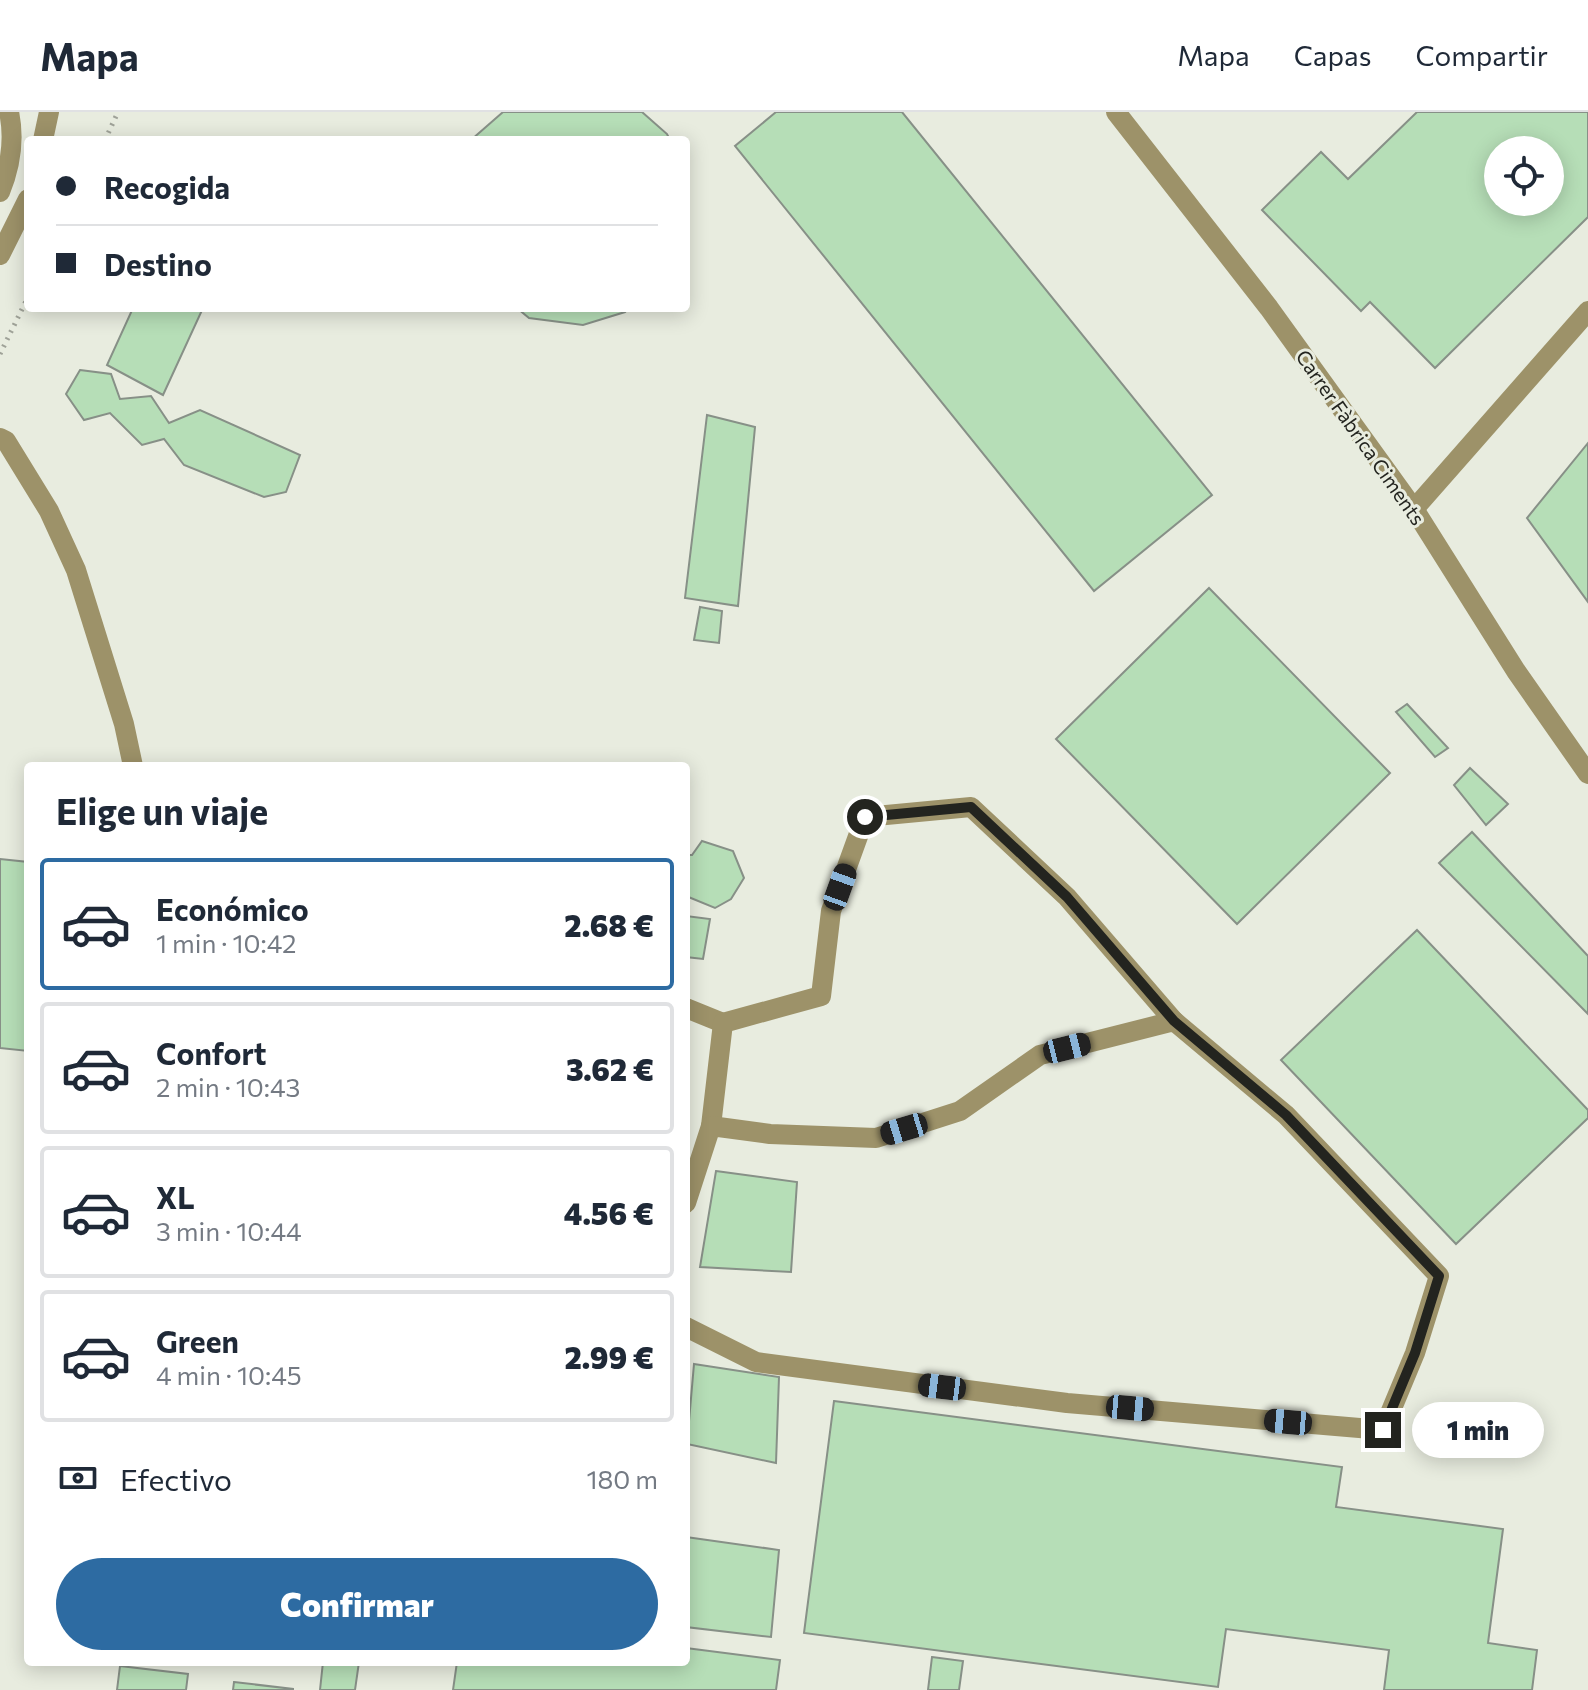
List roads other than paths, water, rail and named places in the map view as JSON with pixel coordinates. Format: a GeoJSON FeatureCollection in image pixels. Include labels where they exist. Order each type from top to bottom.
{"type":"FeatureCollection","features":[{"type":"Feature","properties":{"kind":"street"},"geometry":{"type":"LineString","coordinates":[[0,192],[10,167],[12,127],[9,112]]}},
{"type":"Feature","properties":{"kind":"street"},"geometry":{"type":"LineString","coordinates":[[44,136],[49,112]]}},
{"type":"Feature","properties":{"kind":"street","name":"Carrer Fàbrica Ciments"},"geometry":{"type":"LineString","coordinates":[[1116,112],[1269,308],[1414,509],[1516,671],[1588,774]]}},
{"type":"Feature","properties":{"kind":"street"},"geometry":{"type":"LineString","coordinates":[[0,255],[24,207]]}},
{"type":"Feature","properties":{"kind":"street"},"geometry":{"type":"LineString","coordinates":[[1414,509],[1588,311]]}},
{"type":"Feature","properties":{"kind":"street"},"geometry":{"type":"LineString","coordinates":[[0,438],[6,441],[49,511],[76,570],[124,724],[132,762]]}},
{"type":"Feature","properties":{"kind":"street"},"geometry":{"type":"LineString","coordinates":[[690,1010],[723,1023],[821,996],[831,911],[865,817],[971,807],[1067,897],[1174,1021],[1286,1115],[1439,1276],[1415,1353],[1383,1430],[1067,1403],[756,1362],[690,1329]]}},
{"type":"Feature","properties":{"kind":"street"},"geometry":{"type":"LineString","coordinates":[[711,1126],[770,1134],[876,1138],[960,1111],[1040,1055],[1174,1021]]}},
{"type":"Feature","properties":{"kind":"street"},"geometry":{"type":"LineString","coordinates":[[690,1191],[711,1126],[723,1023]]}}]}
